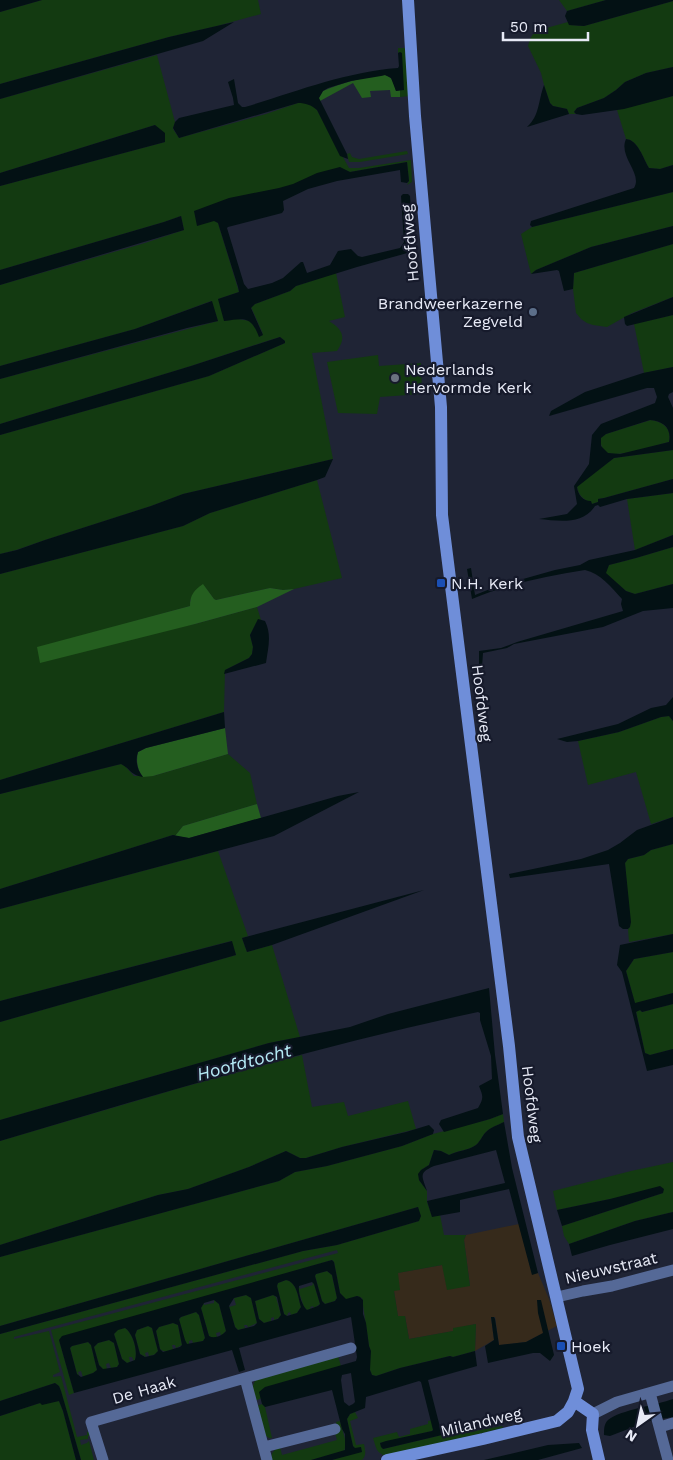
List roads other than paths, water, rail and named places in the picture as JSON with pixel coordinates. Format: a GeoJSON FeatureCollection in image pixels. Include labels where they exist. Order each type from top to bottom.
{"type":"FeatureCollection","features":[{"type":"Feature","properties":{"kind":"street","name":"Hoofdweg"},"geometry":{"type":"LineString","coordinates":[[408,0],[415,116],[440,407],[442,515],[509,1046],[518,1137],[578,1389],[574,1402]]}},
{"type":"Feature","properties":{"kind":"street","name":"Nieuwstraat"},"geometry":{"type":"LineString","coordinates":[[557,1297],[583,1290],[612,1286],[673,1270]]}},
{"type":"Feature","properties":{"kind":"street","name":"De Haak"},"geometry":{"type":"LineString","coordinates":[[103,1460],[91,1422],[350,1348]]}},
{"type":"Feature","properties":{"kind":"street"},"geometry":{"type":"LineString","coordinates":[[244,1378],[267,1460]]}},
{"type":"Feature","properties":{"kind":"street"},"geometry":{"type":"LineString","coordinates":[[593,1414],[617,1402],[651,1395],[673,1386]]}},
{"type":"Feature","properties":{"kind":"street"},"geometry":{"type":"LineString","coordinates":[[651,1395],[668,1460]]}},
{"type":"Feature","properties":{"kind":"street"},"geometry":{"type":"LineString","coordinates":[[574,1402],[593,1414]]}},
{"type":"Feature","properties":{"kind":"street","name":"Milandweg"},"geometry":{"type":"LineString","coordinates":[[387,1460],[483,1439],[557,1420],[568,1412],[574,1402]]}},
{"type":"Feature","properties":{"kind":"street"},"geometry":{"type":"LineString","coordinates":[[593,1414],[592,1430],[599,1460]]}},
{"type":"Feature","properties":{"kind":"street"},"geometry":{"type":"LineString","coordinates":[[660,1425],[673,1423]]}},
{"type":"Feature","properties":{"kind":"street"},"geometry":{"type":"LineString","coordinates":[[264,1447],[335,1429]]}},
{"type":"Feature","properties":{"kind":"water"},"geometry":{"type":"Polygon","coordinates":[[[0,0],[42,0],[0,12],[0,0]]]}},
{"type":"Feature","properties":{"kind":"water"},"geometry":{"type":"Polygon","coordinates":[[[606,0],[673,1],[584,26],[569,25],[565,16],[567,11],[606,0]]]}},
{"type":"Feature","properties":{"kind":"water"},"geometry":{"type":"Polygon","coordinates":[[[234,22],[203,41],[0,99],[0,84],[169,37],[234,22]]]}},
{"type":"Feature","properties":{"kind":"water"},"geometry":{"type":"Polygon","coordinates":[[[398,53],[402,53],[404,90],[396,91],[391,78],[385,75],[351,81],[328,88],[323,91],[319,98],[348,159],[340,156],[317,110],[304,103],[298,103],[179,138],[173,128],[179,118],[234,105],[228,82],[234,79],[238,103],[245,107],[339,78],[398,68],[398,53]]]}},
{"type":"Feature","properties":{"kind":"water"},"geometry":{"type":"Polygon","coordinates":[[[673,67],[673,96],[624,109],[582,115],[574,112],[577,108],[604,98],[625,82],[646,73],[673,67]]]}},
{"type":"Feature","properties":{"kind":"water"},"geometry":{"type":"Polygon","coordinates":[[[544,85],[550,103],[553,106],[567,109],[569,114],[527,127],[537,113],[544,85]]]}},
{"type":"Feature","properties":{"kind":"water"},"geometry":{"type":"Polygon","coordinates":[[[155,125],[165,133],[165,142],[0,186],[0,173],[155,125]]]}},
{"type":"Feature","properties":{"kind":"water"},"geometry":{"type":"Polygon","coordinates":[[[626,139],[637,146],[649,168],[660,169],[673,165],[673,192],[532,227],[530,225],[531,221],[634,188],[635,177],[624,146],[626,139]]]}},
{"type":"Feature","properties":{"kind":"water"},"geometry":{"type":"Polygon","coordinates":[[[407,162],[409,181],[407,183],[401,182],[400,170],[337,181],[308,189],[283,201],[284,210],[282,213],[227,228],[244,284],[248,289],[283,278],[301,262],[303,262],[307,273],[330,265],[338,251],[351,249],[358,256],[362,257],[400,248],[404,242],[401,196],[403,194],[410,196],[413,242],[411,252],[296,286],[290,291],[255,304],[251,308],[263,335],[259,337],[253,325],[246,320],[224,321],[218,299],[239,292],[238,287],[218,223],[214,221],[197,226],[194,211],[229,198],[293,184],[317,173],[340,167],[350,172],[407,162]]]}},
{"type":"Feature","properties":{"kind":"water"},"geometry":{"type":"Polygon","coordinates":[[[181,216],[184,230],[0,285],[0,270],[181,216]]]}},
{"type":"Feature","properties":{"kind":"water"},"geometry":{"type":"Polygon","coordinates":[[[673,226],[673,244],[574,273],[573,289],[564,291],[559,271],[557,270],[531,274],[536,270],[591,247],[673,226]]]}},
{"type":"Feature","properties":{"kind":"water"},"geometry":{"type":"Polygon","coordinates":[[[673,297],[673,315],[627,326],[625,324],[624,317],[673,297]]]}},
{"type":"Feature","properties":{"kind":"water"},"geometry":{"type":"Polygon","coordinates":[[[212,301],[218,321],[0,379],[0,366],[135,329],[212,301]]]}},
{"type":"Feature","properties":{"kind":"water"},"geometry":{"type":"Polygon","coordinates":[[[280,337],[285,343],[209,376],[0,435],[0,424],[280,337]]]}},
{"type":"Feature","properties":{"kind":"water"},"geometry":{"type":"Polygon","coordinates":[[[673,367],[673,392],[668,397],[673,408],[673,450],[614,458],[577,487],[581,497],[591,501],[592,504],[598,502],[598,499],[673,479],[673,493],[627,499],[600,507],[598,505],[577,519],[562,521],[539,519],[567,514],[577,504],[574,486],[589,464],[592,435],[601,424],[655,403],[657,397],[654,388],[647,388],[549,416],[551,411],[585,392],[643,373],[673,367]],[[650,420],[606,434],[601,438],[601,446],[608,453],[620,454],[669,442],[670,437],[666,426],[650,420]]]}},
{"type":"Feature","properties":{"kind":"water"},"geometry":{"type":"Polygon","coordinates":[[[333,459],[325,477],[317,480],[210,513],[183,526],[0,574],[0,554],[183,494],[333,459]]]}},
{"type":"Feature","properties":{"kind":"water"},"geometry":{"type":"Polygon","coordinates":[[[673,535],[673,547],[609,565],[606,573],[626,591],[635,594],[673,584],[673,608],[643,611],[603,627],[514,644],[507,648],[483,653],[482,667],[479,667],[479,651],[501,648],[517,642],[623,611],[622,599],[596,574],[585,570],[527,581],[472,599],[467,569],[471,568],[475,595],[495,587],[580,565],[589,560],[635,550],[673,535]]]}},
{"type":"Feature","properties":{"kind":"water"},"geometry":{"type":"Polygon","coordinates":[[[258,619],[265,621],[268,631],[269,642],[266,663],[224,674],[225,670],[249,658],[252,654],[253,647],[250,635],[258,619]]]}},
{"type":"Feature","properties":{"kind":"water"},"geometry":{"type":"Polygon","coordinates":[[[673,697],[673,721],[669,716],[661,717],[619,732],[578,741],[567,742],[557,739],[618,724],[651,708],[666,705],[673,697]]]}},
{"type":"Feature","properties":{"kind":"water"},"geometry":{"type":"Polygon","coordinates":[[[224,712],[225,728],[146,748],[138,752],[137,765],[143,777],[135,775],[121,764],[0,794],[0,780],[224,712]]]}},
{"type":"Feature","properties":{"kind":"water"},"geometry":{"type":"Polygon","coordinates":[[[359,792],[274,836],[0,909],[0,889],[173,835],[189,838],[338,796],[359,792]]]}},
{"type":"Feature","properties":{"kind":"water"},"geometry":{"type":"Polygon","coordinates":[[[673,817],[673,844],[628,859],[625,863],[631,922],[628,929],[623,929],[619,926],[609,864],[510,878],[509,874],[581,859],[608,850],[637,830],[673,817]]]}},
{"type":"Feature","properties":{"kind":"water"},"geometry":{"type":"Polygon","coordinates":[[[424,890],[272,945],[247,952],[242,938],[424,890]]]}},
{"type":"Feature","properties":{"kind":"water"},"geometry":{"type":"Polygon","coordinates":[[[673,934],[673,952],[634,959],[626,971],[635,1003],[673,993],[673,1004],[636,1012],[645,1053],[650,1055],[673,1049],[673,1065],[647,1071],[622,972],[617,965],[620,945],[673,934]]]}},
{"type":"Feature","properties":{"kind":"water"},"geometry":{"type":"Polygon","coordinates":[[[232,941],[236,955],[0,1022],[0,1001],[232,941]]]}},
{"type":"Feature","properties":{"kind":"water","name":"Hoofdtocht"},"geometry":{"type":"Polygon","coordinates":[[[489,988],[503,1114],[490,1119],[444,1132],[439,1124],[441,1120],[478,1108],[482,1097],[479,1086],[492,1079],[491,1056],[480,1020],[480,1013],[478,1012],[298,1055],[178,1088],[0,1141],[0,1120],[269,1043],[350,1027],[388,1014],[489,988]]]}},
{"type":"Feature","properties":{"kind":"water"},"geometry":{"type":"Polygon","coordinates":[[[504,1122],[512,1168],[538,1273],[532,1275],[509,1189],[460,1200],[460,1212],[432,1217],[427,1201],[505,1183],[496,1150],[429,1168],[423,1173],[427,1191],[419,1180],[418,1174],[429,1165],[434,1150],[449,1155],[473,1147],[488,1130],[504,1122]]]}},
{"type":"Feature","properties":{"kind":"water"},"geometry":{"type":"Polygon","coordinates":[[[429,1125],[434,1130],[433,1134],[402,1146],[327,1166],[295,1172],[279,1181],[0,1257],[0,1245],[158,1195],[188,1189],[249,1167],[286,1151],[300,1158],[306,1158],[429,1125]]]}},
{"type":"Feature","properties":{"kind":"water"},"geometry":{"type":"Polygon","coordinates":[[[660,1186],[664,1189],[663,1193],[562,1226],[557,1210],[660,1186]]]}},
{"type":"Feature","properties":{"kind":"water"},"geometry":{"type":"Polygon","coordinates":[[[418,1207],[421,1216],[419,1221],[337,1245],[303,1251],[0,1334],[0,1326],[418,1207]]]}},
{"type":"Feature","properties":{"kind":"water"},"geometry":{"type":"Polygon","coordinates":[[[673,1212],[673,1229],[572,1256],[569,1244],[635,1221],[673,1212]]]}},
{"type":"Feature","properties":{"kind":"water"},"geometry":{"type":"Polygon","coordinates":[[[332,1260],[340,1293],[346,1299],[357,1296],[363,1300],[363,1314],[371,1351],[370,1370],[372,1375],[376,1376],[400,1368],[475,1351],[477,1366],[428,1380],[442,1435],[383,1449],[381,1447],[380,1443],[386,1441],[433,1430],[421,1382],[419,1381],[366,1397],[365,1408],[350,1414],[347,1419],[353,1446],[355,1448],[361,1447],[362,1452],[332,1460],[311,1460],[345,1450],[345,1434],[332,1390],[265,1407],[262,1404],[259,1392],[265,1387],[356,1361],[351,1317],[239,1348],[245,1370],[239,1372],[232,1350],[74,1393],[59,1340],[62,1336],[332,1260]],[[327,1271],[315,1276],[322,1301],[325,1304],[335,1301],[337,1298],[332,1275],[327,1271]],[[286,1280],[278,1283],[277,1286],[284,1314],[287,1316],[297,1313],[301,1307],[295,1287],[290,1281],[286,1280]],[[312,1282],[299,1286],[299,1292],[307,1310],[320,1304],[312,1282]],[[246,1295],[234,1298],[229,1306],[235,1327],[238,1330],[254,1326],[257,1323],[251,1298],[246,1295]],[[273,1295],[255,1301],[259,1319],[264,1323],[278,1319],[281,1315],[277,1297],[273,1295]],[[214,1300],[204,1303],[201,1308],[209,1336],[220,1336],[226,1331],[219,1304],[214,1300]],[[196,1312],[179,1319],[187,1344],[203,1341],[205,1338],[199,1315],[196,1312]],[[173,1323],[159,1327],[156,1331],[160,1349],[163,1352],[182,1345],[178,1325],[173,1323]],[[148,1326],[137,1330],[135,1335],[140,1354],[145,1357],[154,1355],[158,1351],[152,1328],[148,1326]],[[125,1328],[118,1330],[114,1334],[122,1359],[127,1363],[135,1360],[136,1356],[132,1338],[125,1328]],[[109,1340],[98,1343],[94,1347],[99,1365],[103,1369],[117,1367],[119,1364],[114,1343],[109,1340]],[[88,1342],[70,1348],[77,1374],[81,1377],[97,1370],[91,1345],[88,1342]],[[351,1373],[342,1375],[344,1402],[349,1406],[355,1402],[351,1373]]]}},
{"type":"Feature","properties":{"kind":"water"},"geometry":{"type":"Polygon","coordinates":[[[537,1300],[541,1300],[554,1355],[550,1361],[540,1353],[533,1353],[488,1363],[485,1346],[494,1340],[491,1317],[495,1319],[499,1345],[526,1342],[543,1333],[537,1300]]]}},
{"type":"Feature","properties":{"kind":"water"},"geometry":{"type":"Polygon","coordinates":[[[55,1383],[61,1391],[81,1460],[76,1460],[59,1401],[42,1405],[40,1403],[0,1416],[0,1401],[55,1383]]]}},
{"type":"Feature","properties":{"kind":"water"},"geometry":{"type":"Polygon","coordinates":[[[673,1399],[673,1417],[649,1421],[610,1436],[604,1435],[606,1423],[614,1416],[673,1399]]]}},
{"type":"Feature","properties":{"kind":"water"},"geometry":{"type":"Polygon","coordinates":[[[579,1443],[582,1448],[538,1460],[484,1460],[548,1445],[579,1443]]]}},
{"type":"Feature","properties":{"kind":"place","name":"Brandweerkazerne Zegveld"},"geometry":{"type":"Point","coordinates":[533,312]}},
{"type":"Feature","properties":{"kind":"place","name":"Nederlands Hervormde Kerk"},"geometry":{"type":"Point","coordinates":[395,378]}},
{"type":"Feature","properties":{"kind":"place","name":"N.H. Kerk"},"geometry":{"type":"Point","coordinates":[441,583]}},
{"type":"Feature","properties":{"kind":"place","name":"Hoek"},"geometry":{"type":"Point","coordinates":[561,1346]}}]}
